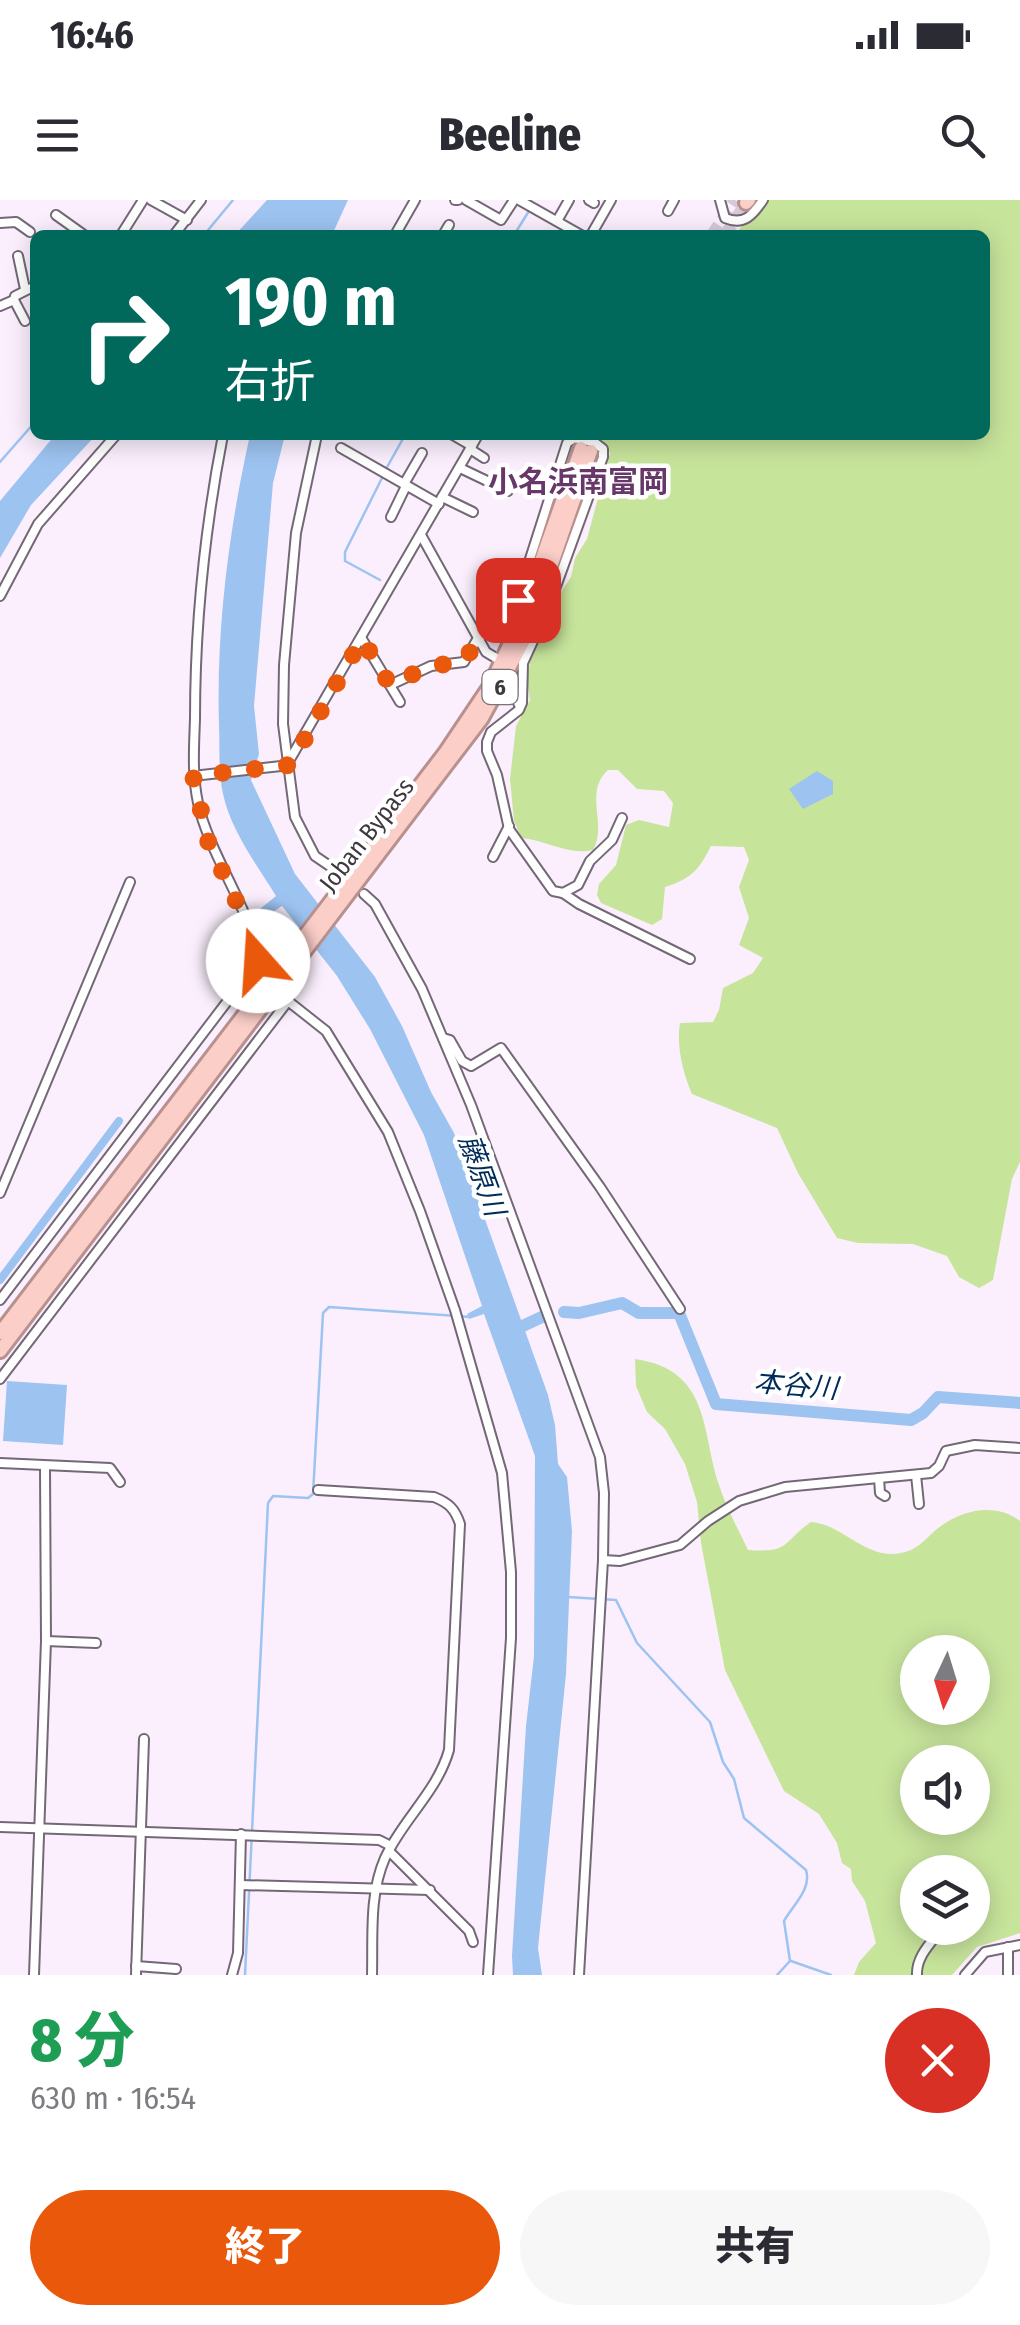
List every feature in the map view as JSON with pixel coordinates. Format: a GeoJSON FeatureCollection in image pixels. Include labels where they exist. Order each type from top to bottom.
{"type":"FeatureCollection","features":[{"type":"Feature","properties":{"kind":"highway","name":"Joban Bypass"},"geometry":{"type":"LineString","coordinates":[[0,1351],[350,885],[490,686],[517,628],[586,449],[528,633],[499,690],[464,745],[350,885]]}},
{"type":"Feature","properties":{"kind":"highway","name":"Joban Bypass"},"geometry":{"type":"LineString","coordinates":[[0,1333],[286,969]]}},
{"type":"Feature","properties":{"kind":"street"},"geometry":{"type":"LineString","coordinates":[[123,230],[144,200]]}},
{"type":"Feature","properties":{"kind":"street"},"geometry":{"type":"LineString","coordinates":[[151,200],[187,220]]}},
{"type":"Feature","properties":{"kind":"street"},"geometry":{"type":"LineString","coordinates":[[178,230],[202,200]]}},
{"type":"Feature","properties":{"kind":"street"},"geometry":{"type":"LineString","coordinates":[[397,230],[415,200]]}},
{"type":"Feature","properties":{"kind":"street"},"geometry":{"type":"LineString","coordinates":[[466,200],[501,220],[516,200],[572,230]]}},
{"type":"Feature","properties":{"kind":"street"},"geometry":{"type":"LineString","coordinates":[[557,221],[569,200]]}},
{"type":"Feature","properties":{"kind":"street"},"geometry":{"type":"LineString","coordinates":[[594,230],[611,200]]}},
{"type":"Feature","properties":{"kind":"street"},"geometry":{"type":"LineString","coordinates":[[668,211],[674,200]]}},
{"type":"Feature","properties":{"kind":"street"},"geometry":{"type":"LineString","coordinates":[[720,200],[725,218],[738,222],[749,218],[763,200]]}},
{"type":"Feature","properties":{"kind":"street"},"geometry":{"type":"LineString","coordinates":[[56,215],[77,230]]}},
{"type":"Feature","properties":{"kind":"street"},"geometry":{"type":"LineString","coordinates":[[0,222],[16,222],[30,232]]}},
{"type":"Feature","properties":{"kind":"street"},"geometry":{"type":"LineString","coordinates":[[446,230],[449,225]]}},
{"type":"Feature","properties":{"kind":"street"},"geometry":{"type":"LineString","coordinates":[[0,306],[30,288],[18,256]]}},
{"type":"Feature","properties":{"kind":"street"},"geometry":{"type":"LineString","coordinates":[[14,300],[25,321]]}},
{"type":"Feature","properties":{"kind":"street"},"geometry":{"type":"LineString","coordinates":[[0,596],[38,524],[112,440]]}},
{"type":"Feature","properties":{"kind":"street"},"geometry":{"type":"LineString","coordinates":[[0,1300],[258,961],[245,920],[208,841],[193,776],[200,612],[210,506],[222,440]]}},
{"type":"Feature","properties":{"kind":"street"},"geometry":{"type":"LineString","coordinates":[[316,440],[298,516],[284,666],[283,724],[298,826],[315,856],[375,904],[422,990],[559,1339],[600,1457],[603,1560],[579,1975]]}},
{"type":"Feature","properties":{"kind":"street"},"geometry":{"type":"LineString","coordinates":[[460,440],[484,458]]}},
{"type":"Feature","properties":{"kind":"street"},"geometry":{"type":"LineString","coordinates":[[290,763],[475,440]]}},
{"type":"Feature","properties":{"kind":"street"},"geometry":{"type":"LineString","coordinates":[[390,685],[430,666],[464,662],[478,638],[498,626],[514,609],[566,443],[571,440]]}},
{"type":"Feature","properties":{"kind":"street"},"geometry":{"type":"LineString","coordinates":[[584,440],[603,449],[603,456],[549,606],[523,663],[519,710],[491,732],[486,747],[497,775],[508,826],[548,888],[563,892],[579,904],[690,958]]}},
{"type":"Feature","properties":{"kind":"street"},"geometry":{"type":"LineString","coordinates":[[341,448],[405,485],[474,512]]}},
{"type":"Feature","properties":{"kind":"street"},"geometry":{"type":"LineString","coordinates":[[391,517],[422,453]]}},
{"type":"Feature","properties":{"kind":"street"},"geometry":{"type":"LineString","coordinates":[[460,468],[508,491]]}},
{"type":"Feature","properties":{"kind":"street"},"geometry":{"type":"LineString","coordinates":[[421,535],[486,652],[501,661]]}},
{"type":"Feature","properties":{"kind":"street"},"geometry":{"type":"LineString","coordinates":[[362,639],[400,702]]}},
{"type":"Feature","properties":{"kind":"street"},"geometry":{"type":"LineString","coordinates":[[506,676],[510,684],[522,688]]}},
{"type":"Feature","properties":{"kind":"street"},"geometry":{"type":"LineString","coordinates":[[499,690],[517,700],[519,710]]}},
{"type":"Feature","properties":{"kind":"street"},"geometry":{"type":"LineString","coordinates":[[193,776],[290,763]]}},
{"type":"Feature","properties":{"kind":"street"},"geometry":{"type":"LineString","coordinates":[[563,892],[578,885],[590,861],[612,840],[622,818]]}},
{"type":"Feature","properties":{"kind":"street"},"geometry":{"type":"LineString","coordinates":[[493,856],[508,826]]}},
{"type":"Feature","properties":{"kind":"street"},"geometry":{"type":"LineString","coordinates":[[0,1193],[130,882]]}},
{"type":"Feature","properties":{"kind":"street"},"geometry":{"type":"LineString","coordinates":[[0,1378],[288,1001],[316,1021],[333,1040],[374,1106],[420,1211],[468,1349],[502,1473],[511,1638],[488,1975]]}},
{"type":"Feature","properties":{"kind":"street"},"geometry":{"type":"LineString","coordinates":[[442,1038],[450,1040],[462,1061],[471,1066],[501,1048],[600,1187],[680,1309]]}},
{"type":"Feature","properties":{"kind":"street"},"geometry":{"type":"LineString","coordinates":[[603,1560],[620,1561],[680,1545],[739,1501],[785,1487],[916,1475],[935,1470],[952,1447],[1018,1448],[1014,1459]]}},
{"type":"Feature","properties":{"kind":"street"},"geometry":{"type":"LineString","coordinates":[[0,1464],[110,1468],[120,1482]]}},
{"type":"Feature","properties":{"kind":"street"},"geometry":{"type":"LineString","coordinates":[[34,1975],[46,1641],[46,1467]]}},
{"type":"Feature","properties":{"kind":"street"},"geometry":{"type":"LineString","coordinates":[[916,1475],[919,1504]]}},
{"type":"Feature","properties":{"kind":"street"},"geometry":{"type":"LineString","coordinates":[[878,1478],[880,1493],[886,1496]]}},
{"type":"Feature","properties":{"kind":"street"},"geometry":{"type":"LineString","coordinates":[[318,1490],[434,1498],[447,1502],[460,1524],[449,1750],[436,1785],[390,1849],[376,1890],[372,1975]]}},
{"type":"Feature","properties":{"kind":"street"},"geometry":{"type":"LineString","coordinates":[[46,1641],[96,1643]]}},
{"type":"Feature","properties":{"kind":"street"},"geometry":{"type":"LineString","coordinates":[[144,1739],[136,1971],[176,1969]]}},
{"type":"Feature","properties":{"kind":"street"},"geometry":{"type":"LineString","coordinates":[[0,1826],[380,1840],[471,1934],[473,1942]]}},
{"type":"Feature","properties":{"kind":"street"},"geometry":{"type":"LineString","coordinates":[[232,1975],[238,1958],[242,1834]]}},
{"type":"Feature","properties":{"kind":"street"},"geometry":{"type":"LineString","coordinates":[[240,1886],[430,1890]]}},
{"type":"Feature","properties":{"kind":"street"},"geometry":{"type":"LineString","coordinates":[[582,1930],[588,1944]]}},
{"type":"Feature","properties":{"kind":"street"},"geometry":{"type":"LineString","coordinates":[[917,1975],[916,1967],[927,1945]]}},
{"type":"Feature","properties":{"kind":"street"},"geometry":{"type":"LineString","coordinates":[[965,1975],[985,1952],[1020,1945]]}},
{"type":"Feature","properties":{"kind":"street"},"geometry":{"type":"LineString","coordinates":[[1008,1946],[1008,1975]]}},
{"type":"Feature","properties":{"kind":"street"},"geometry":{"type":"LineString","coordinates":[[974,1963],[977,1975]]}},
{"type":"Feature","properties":{"kind":"green space"},"geometry":{"type":"Polygon","coordinates":[[[766,200],[1020,200],[1020,1162],[1012,1179],[993,1280],[979,1288],[959,1277],[947,1256],[913,1244],[858,1243],[837,1238],[798,1173],[777,1128],[692,1094],[681,1059],[680,1023],[713,1022],[723,988],[753,973],[763,958],[739,945],[749,918],[739,887],[749,860],[744,847],[711,846],[693,873],[665,887],[662,919],[652,925],[601,903],[597,895],[599,884],[616,865],[626,825],[639,820],[669,827],[673,803],[664,791],[637,789],[618,770],[608,770],[597,789],[598,830],[593,850],[575,851],[521,838],[514,821],[510,779],[516,726],[530,700],[527,678],[532,652],[550,622],[557,598],[587,539],[610,453],[593,440],[990,440],[990,230],[739,230],[766,200]]]}},
{"type":"Feature","properties":{"kind":"green space"},"geometry":{"type":"Polygon","coordinates":[[[635,1359],[660,1365],[690,1389],[705,1424],[722,1493],[748,1550],[779,1548],[811,1522],[871,1549],[896,1554],[915,1548],[941,1526],[970,1512],[991,1510],[1020,1521],[1020,1933],[990,1943],[990,1855],[900,1855],[900,1945],[983,1945],[952,1975],[854,1975],[859,1962],[876,1943],[865,1901],[819,1814],[784,1791],[725,1670],[697,1502],[685,1464],[665,1429],[647,1412],[636,1386],[635,1359]]]}},
{"type":"Feature","properties":{"kind":"water"},"geometry":{"type":"Polygon","coordinates":[[[267,200],[348,200],[334,230],[240,230],[267,200]]]}},
{"type":"Feature","properties":{"kind":"water"},"geometry":{"type":"Polygon","coordinates":[[[51,440],[91,440],[31,505],[0,558],[0,501],[51,440]]]}},
{"type":"Feature","properties":{"kind":"water"},"geometry":{"type":"Polygon","coordinates":[[[249,440],[284,440],[273,483],[254,706],[259,754],[251,780],[295,874],[375,977],[454,1133],[548,1395],[558,1464],[567,1477],[572,1531],[566,1674],[538,1948],[542,1975],[513,1975],[512,1956],[534,1656],[535,1456],[484,1314],[469,1319],[467,1314],[482,1306],[424,1135],[370,1029],[337,976],[282,906],[261,920],[255,913],[276,896],[238,834],[223,794],[220,768],[222,616],[249,440]]]}},
{"type":"Feature","properties":{"kind":"water"},"geometry":{"type":"Polygon","coordinates":[[[817,771],[833,781],[833,794],[803,809],[789,789],[817,771]]]}},
{"type":"Feature","properties":{"kind":"water"},"geometry":{"type":"Polygon","coordinates":[[[7,1381],[67,1385],[63,1445],[3,1441],[7,1381]]]}},
{"type":"Feature","properties":{"kind":"waterway"},"geometry":{"type":"LineString","coordinates":[[208,230],[233,200]]}},
{"type":"Feature","properties":{"kind":"waterway"},"geometry":{"type":"LineString","coordinates":[[517,230],[529,211]]}},
{"type":"Feature","properties":{"kind":"waterway"},"geometry":{"type":"LineString","coordinates":[[0,462],[30,428]]}},
{"type":"Feature","properties":{"kind":"waterway"},"geometry":{"type":"LineString","coordinates":[[386,469],[402,440]]}},
{"type":"Feature","properties":{"kind":"waterway"},"geometry":{"type":"LineString","coordinates":[[380,580],[345,561],[345,552],[383,476]]}},
{"type":"Feature","properties":{"kind":"waterway"},"geometry":{"type":"LineString","coordinates":[[0,1280],[119,1121]]}},
{"type":"Feature","properties":{"kind":"waterway","name":"本谷川"},"geometry":{"type":"LineString","coordinates":[[564,1312],[579,1313],[622,1303],[639,1313],[679,1313],[716,1404],[911,1420],[938,1397],[1020,1403]]}},
{"type":"Feature","properties":{"kind":"waterway"},"geometry":{"type":"LineString","coordinates":[[245,1975],[268,1503],[273,1496],[308,1498],[313,1494],[323,1313],[329,1307],[471,1317]]}},
{"type":"Feature","properties":{"kind":"waterway","name":"本谷川"},"geometry":{"type":"LineString","coordinates":[[512,1331],[544,1316]]}},
{"type":"Feature","properties":{"kind":"waterway"},"geometry":{"type":"LineString","coordinates":[[568,1597],[616,1600],[637,1643],[710,1722],[723,1762],[734,1779],[744,1818],[806,1870],[804,1890],[784,1921],[790,1961],[777,1975]]}},
{"type":"Feature","properties":{"kind":"waterway"},"geometry":{"type":"LineString","coordinates":[[791,1961],[831,1975]]}},
{"type":"Feature","properties":{"kind":"tunnel"},"geometry":{"type":"LineString","coordinates":[[715,230],[735,200]]}},
{"type":"Feature","properties":{"kind":"tunnel"},"geometry":{"type":"LineString","coordinates":[[728,230],[746,203]]}},
{"type":"Feature","properties":{"kind":"district","name":"小名浜南富岡"},"geometry":{"type":"Point","coordinates":[578,482]}},
{"type":"Feature","properties":{"kind":"route"},"geometry":{"type":"LineString","coordinates":[[258,961],[245,920],[208,841],[193,776],[290,765],[362,639],[390,685],[430,666],[464,662],[478,638],[498,626],[518,600]]}},
{"type":"Feature","properties":{"kind":"water label","name":"藤原川"},"geometry":{"type":"Point","coordinates":[482,1175]}}]}
